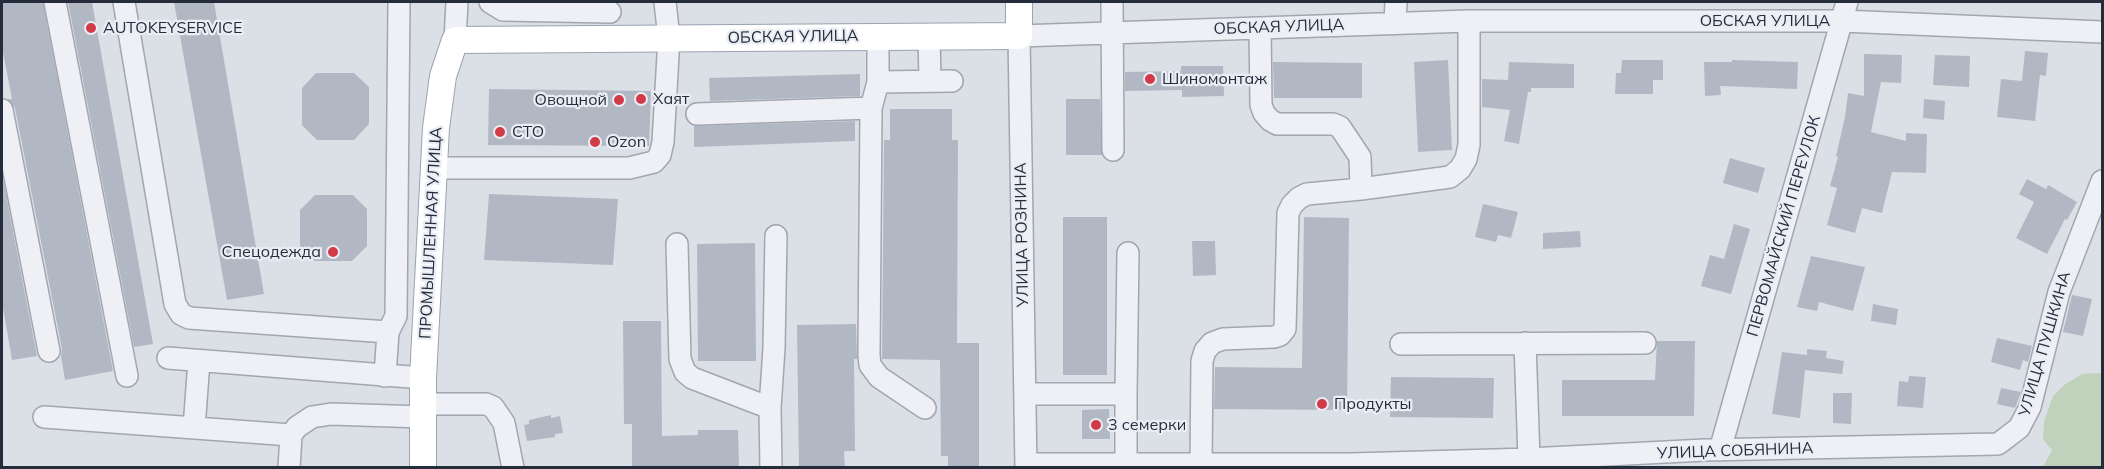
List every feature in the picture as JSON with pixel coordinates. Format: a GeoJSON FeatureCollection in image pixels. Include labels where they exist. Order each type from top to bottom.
{"type":"FeatureCollection","features":[{"type":"Feature","properties":{"kind":"main road","name":"УЛИЦА РОЗНИНА"},"geometry":{"type":"LineString","coordinates":[[1019,2],[1019,36]]}},
{"type":"Feature","properties":{"kind":"main road","name":"ОБСКАЯ УЛИЦА"},"geometry":{"type":"LineString","coordinates":[[455,40],[1019,36]]}},
{"type":"Feature","properties":{"kind":"main road","name":"ПРОМЫШЛЕННАЯ УЛИЦА"},"geometry":{"type":"LineString","coordinates":[[423,468],[423,378],[433,168],[440,92],[455,40]]}},
{"type":"Feature","properties":{"kind":"street"},"geometry":{"type":"LineString","coordinates":[[55,2],[127,376]]}},
{"type":"Feature","properties":{"kind":"street"},"geometry":{"type":"LineString","coordinates":[[124,2],[175,304],[181,314],[189,318],[388,332]]}},
{"type":"Feature","properties":{"kind":"street"},"geometry":{"type":"LineString","coordinates":[[385,376],[388,332],[396,316],[399,2]]}},
{"type":"Feature","properties":{"kind":"street","name":"ПРОМЫШЛЕННАЯ УЛИЦА"},"geometry":{"type":"LineString","coordinates":[[455,40],[457,2]]}},
{"type":"Feature","properties":{"kind":"street"},"geometry":{"type":"LineString","coordinates":[[490,2],[503,10],[580,11],[610,7],[609,38]]}},
{"type":"Feature","properties":{"kind":"street"},"geometry":{"type":"LineString","coordinates":[[433,168],[629,168],[654,162],[660,155],[663,142],[669,38],[665,2]]}},
{"type":"Feature","properties":{"kind":"street"},"geometry":{"type":"LineString","coordinates":[[1112,2],[1113,150]]}},
{"type":"Feature","properties":{"kind":"street"},"geometry":{"type":"LineString","coordinates":[[1395,23],[1396,2]]}},
{"type":"Feature","properties":{"kind":"street"},"geometry":{"type":"LineString","coordinates":[[579,38],[580,11]]}},
{"type":"Feature","properties":{"kind":"street","name":"ОБСКАЯ УЛИЦА"},"geometry":{"type":"LineString","coordinates":[[1019,36],[1845,11],[2103,32]]}},
{"type":"Feature","properties":{"kind":"street","name":"ПЕРВОМАЙСКИЙ ПЕРЕУЛОК"},"geometry":{"type":"LineString","coordinates":[[1710,456],[1845,11]]}},
{"type":"Feature","properties":{"kind":"street"},"geometry":{"type":"LineString","coordinates":[[1201,465],[1204,351],[1212,343],[1223,339],[1274,338],[1285,329],[1288,213],[1292,205],[1307,194],[1439,179],[1450,177],[1460,169],[1466,159],[1469,145],[1469,21]]}},
{"type":"Feature","properties":{"kind":"street"},"geometry":{"type":"LineString","coordinates":[[1260,28],[1264,113],[1276,124],[1333,124],[1340,127],[1360,157],[1361,189]]}},
{"type":"Feature","properties":{"kind":"street"},"geometry":{"type":"LineString","coordinates":[[878,36],[878,82],[871,108],[870,364],[879,377],[925,408]]}},
{"type":"Feature","properties":{"kind":"street"},"geometry":{"type":"LineString","coordinates":[[929,36],[930,81]]}},
{"type":"Feature","properties":{"kind":"street","name":"УЛИЦА РОЗНИНА"},"geometry":{"type":"LineString","coordinates":[[1019,36],[1026,466]]}},
{"type":"Feature","properties":{"kind":"street"},"geometry":{"type":"LineString","coordinates":[[878,82],[952,81]]}},
{"type":"Feature","properties":{"kind":"street"},"geometry":{"type":"LineString","coordinates":[[697,114],[871,108]]}},
{"type":"Feature","properties":{"kind":"street"},"geometry":{"type":"LineString","coordinates":[[2,111],[49,351]]}},
{"type":"Feature","properties":{"kind":"street","name":"УЛИЦА ПУШКИНА"},"geometry":{"type":"LineString","coordinates":[[2010,436],[2025,419],[2030,407],[2059,292],[2103,181]]}},
{"type":"Feature","properties":{"kind":"street"},"geometry":{"type":"LineString","coordinates":[[771,468],[770,408],[774,348],[776,236]]}},
{"type":"Feature","properties":{"kind":"street"},"geometry":{"type":"LineString","coordinates":[[677,244],[680,359],[685,372],[692,378],[770,408]]}},
{"type":"Feature","properties":{"kind":"street"},"geometry":{"type":"LineString","coordinates":[[1126,464],[1128,253]]}},
{"type":"Feature","properties":{"kind":"street"},"geometry":{"type":"LineString","coordinates":[[1401,344],[1645,343]]}},
{"type":"Feature","properties":{"kind":"street"},"geometry":{"type":"LineString","coordinates":[[1525,344],[1528,459]]}},
{"type":"Feature","properties":{"kind":"street"},"geometry":{"type":"LineString","coordinates":[[168,358],[423,378]]}},
{"type":"Feature","properties":{"kind":"street"},"geometry":{"type":"LineString","coordinates":[[194,428],[199,361]]}},
{"type":"Feature","properties":{"kind":"street"},"geometry":{"type":"LineString","coordinates":[[1024,394],[1126,394]]}},
{"type":"Feature","properties":{"kind":"street"},"geometry":{"type":"LineString","coordinates":[[290,468],[291,435],[304,420],[320,414],[423,410],[486,404],[493,407],[504,423],[513,468]]}},
{"type":"Feature","properties":{"kind":"street"},"geometry":{"type":"LineString","coordinates":[[44,417],[291,435]]}},
{"type":"Feature","properties":{"kind":"street","name":"УЛИЦА СОБЯНИНА"},"geometry":{"type":"LineString","coordinates":[[1026,466],[1126,464],[1352,466],[1528,459],[1710,456],[1991,446],[2010,436]]}},
{"type":"Feature","properties":{"kind":"green space"},"geometry":{"type":"Polygon","coordinates":[[[2102,373],[2102,467],[2043,467],[2052,450],[2043,439],[2044,422],[2053,396],[2064,385],[2082,374],[2102,373]]]}},
{"type":"Feature","properties":{"kind":"building"},"geometry":{"type":"Polygon","coordinates":[[[2,2],[43,2],[113,371],[65,380],[62,349],[15,108],[8,99],[12,99],[2,47],[2,2]]]}},
{"type":"Feature","properties":{"kind":"building"},"geometry":{"type":"Polygon","coordinates":[[[68,2],[92,2],[153,344],[134,347],[68,2]]]}},
{"type":"Feature","properties":{"kind":"building"},"geometry":{"type":"Polygon","coordinates":[[[174,2],[214,2],[264,294],[227,300],[174,2]]]}},
{"type":"Feature","properties":{"kind":"building"},"geometry":{"type":"Polygon","coordinates":[[[2025,51],[2048,53],[2046,76],[2040,75],[2035,121],[1997,117],[2001,79],[2022,81],[2025,51]]]}},
{"type":"Feature","properties":{"kind":"building"},"geometry":{"type":"Polygon","coordinates":[[[1864,54],[1902,55],[1901,83],[1881,82],[1871,132],[1906,141],[1906,133],[1927,134],[1926,173],[1892,172],[1882,213],[1862,208],[1855,233],[1827,225],[1837,188],[1830,186],[1838,157],[1836,156],[1848,93],[1864,96],[1864,54]]]}},
{"type":"Feature","properties":{"kind":"building"},"geometry":{"type":"Polygon","coordinates":[[[1935,55],[1970,56],[1969,87],[1933,85],[1935,55]]]}},
{"type":"Feature","properties":{"kind":"building"},"geometry":{"type":"Polygon","coordinates":[[[1448,60],[1452,150],[1418,152],[1414,62],[1448,60]]]}},
{"type":"Feature","properties":{"kind":"building"},"geometry":{"type":"Polygon","coordinates":[[[1622,60],[1663,60],[1663,80],[1653,80],[1653,94],[1615,94],[1616,73],[1621,73],[1622,60]]]}},
{"type":"Feature","properties":{"kind":"building"},"geometry":{"type":"Polygon","coordinates":[[[1732,60],[1798,62],[1797,89],[1720,86],[1721,95],[1705,96],[1704,62],[1732,62],[1732,60]]]}},
{"type":"Feature","properties":{"kind":"building"},"geometry":{"type":"Polygon","coordinates":[[[1273,62],[1362,63],[1362,98],[1274,98],[1273,62]]]}},
{"type":"Feature","properties":{"kind":"building"},"geometry":{"type":"Polygon","coordinates":[[[1509,62],[1574,64],[1574,88],[1531,88],[1531,92],[1528,92],[1519,144],[1504,141],[1510,110],[1482,107],[1482,79],[1508,80],[1509,62]]]}},
{"type":"Feature","properties":{"kind":"building"},"geometry":{"type":"Polygon","coordinates":[[[1181,66],[1223,66],[1224,96],[1182,97],[1182,90],[1125,91],[1125,72],[1181,71],[1181,66]]]}},
{"type":"Feature","properties":{"kind":"building"},"geometry":{"type":"Polygon","coordinates":[[[316,73],[354,73],[369,87],[369,124],[354,140],[317,140],[302,125],[302,88],[316,73]]]}},
{"type":"Feature","properties":{"kind":"building"},"geometry":{"type":"Polygon","coordinates":[[[860,74],[860,96],[710,101],[709,78],[860,74]]]}},
{"type":"Feature","properties":{"kind":"building"},"geometry":{"type":"Polygon","coordinates":[[[489,89],[651,91],[649,146],[488,145],[489,89]]]}},
{"type":"Feature","properties":{"kind":"building"},"geometry":{"type":"Polygon","coordinates":[[[1066,99],[1100,99],[1102,155],[1066,155],[1066,99]]]}},
{"type":"Feature","properties":{"kind":"building"},"geometry":{"type":"Polygon","coordinates":[[[1924,99],[1945,101],[1944,120],[1923,118],[1924,99]]]}},
{"type":"Feature","properties":{"kind":"building"},"geometry":{"type":"Polygon","coordinates":[[[890,109],[952,109],[952,140],[958,140],[957,343],[979,343],[979,468],[948,468],[948,456],[941,456],[940,360],[882,359],[884,140],[890,140],[890,109]]]}},
{"type":"Feature","properties":{"kind":"building"},"geometry":{"type":"Polygon","coordinates":[[[855,121],[855,141],[694,147],[694,126],[855,121]]]}},
{"type":"Feature","properties":{"kind":"building"},"geometry":{"type":"Polygon","coordinates":[[[1730,158],[1765,168],[1758,193],[1723,183],[1730,158]]]}},
{"type":"Feature","properties":{"kind":"building"},"geometry":{"type":"Polygon","coordinates":[[[2,174],[37,356],[12,360],[2,302],[2,174]]]}},
{"type":"Feature","properties":{"kind":"building"},"geometry":{"type":"Polygon","coordinates":[[[2027,179],[2046,189],[2048,185],[2077,202],[2067,220],[2065,219],[2047,254],[2016,238],[2034,202],[2019,194],[2027,179]]]}},
{"type":"Feature","properties":{"kind":"building"},"geometry":{"type":"Polygon","coordinates":[[[489,194],[618,199],[613,265],[484,260],[489,194]]]}},
{"type":"Feature","properties":{"kind":"building"},"geometry":{"type":"Polygon","coordinates":[[[315,195],[353,195],[367,209],[367,246],[352,261],[315,261],[300,246],[300,210],[315,195]]]}},
{"type":"Feature","properties":{"kind":"building"},"geometry":{"type":"Polygon","coordinates":[[[1483,204],[1518,212],[1511,238],[1498,235],[1496,242],[1475,237],[1483,204]]]}},
{"type":"Feature","properties":{"kind":"building"},"geometry":{"type":"Polygon","coordinates":[[[1063,217],[1107,217],[1107,375],[1063,375],[1063,217]]]}},
{"type":"Feature","properties":{"kind":"building"},"geometry":{"type":"Polygon","coordinates":[[[1304,217],[1349,218],[1347,410],[1214,409],[1215,367],[1302,368],[1304,217]]]}},
{"type":"Feature","properties":{"kind":"building"},"geometry":{"type":"Polygon","coordinates":[[[1734,224],[1750,229],[1731,294],[1701,286],[1710,255],[1724,259],[1734,224]]]}},
{"type":"Feature","properties":{"kind":"building"},"geometry":{"type":"Polygon","coordinates":[[[1580,231],[1581,247],[1543,249],[1543,233],[1580,231]]]}},
{"type":"Feature","properties":{"kind":"building"},"geometry":{"type":"Polygon","coordinates":[[[1192,241],[1215,241],[1216,275],[1193,276],[1192,241]]]}},
{"type":"Feature","properties":{"kind":"building"},"geometry":{"type":"Polygon","coordinates":[[[755,243],[756,361],[698,361],[697,244],[755,243]]]}},
{"type":"Feature","properties":{"kind":"building"},"geometry":{"type":"Polygon","coordinates":[[[1811,256],[1865,267],[1853,311],[1819,302],[1817,311],[1797,307],[1811,256]]]}},
{"type":"Feature","properties":{"kind":"building"},"geometry":{"type":"Polygon","coordinates":[[[2072,295],[2092,299],[2083,336],[2063,332],[2072,295]]]}},
{"type":"Feature","properties":{"kind":"building"},"geometry":{"type":"Polygon","coordinates":[[[1873,304],[1898,309],[1896,325],[1871,321],[1873,304]]]}},
{"type":"Feature","properties":{"kind":"building"},"geometry":{"type":"Polygon","coordinates":[[[623,321],[661,321],[662,436],[698,435],[698,430],[738,430],[739,468],[632,468],[632,424],[624,424],[623,321]]]}},
{"type":"Feature","properties":{"kind":"building"},"geometry":{"type":"Polygon","coordinates":[[[856,324],[855,451],[844,451],[845,468],[799,468],[797,325],[856,324]]]}},
{"type":"Feature","properties":{"kind":"building"},"geometry":{"type":"Polygon","coordinates":[[[1997,338],[2032,346],[2028,362],[2023,360],[2020,370],[1991,362],[1997,338]]]}},
{"type":"Feature","properties":{"kind":"building"},"geometry":{"type":"Polygon","coordinates":[[[1657,341],[1695,341],[1694,416],[1562,416],[1562,380],[1655,380],[1657,341]]]}},
{"type":"Feature","properties":{"kind":"building"},"geometry":{"type":"Polygon","coordinates":[[[1807,349],[1827,351],[1826,358],[1844,361],[1842,374],[1805,370],[1800,418],[1772,414],[1782,352],[1807,355],[1807,349]]]}},
{"type":"Feature","properties":{"kind":"building"},"geometry":{"type":"Polygon","coordinates":[[[1909,376],[1926,377],[1923,408],[1897,406],[1899,381],[1908,382],[1909,376]]]}},
{"type":"Feature","properties":{"kind":"building"},"geometry":{"type":"Polygon","coordinates":[[[1391,377],[1494,378],[1493,418],[1390,417],[1391,377]]]}},
{"type":"Feature","properties":{"kind":"building"},"geometry":{"type":"Polygon","coordinates":[[[2001,388],[2021,392],[2015,408],[1997,404],[2001,388]]]}},
{"type":"Feature","properties":{"kind":"building"},"geometry":{"type":"Polygon","coordinates":[[[1833,393],[1852,393],[1851,424],[1833,423],[1833,393]]]}},
{"type":"Feature","properties":{"kind":"building","name":"3 семерки"},"geometry":{"type":"Polygon","coordinates":[[[1109,409],[1110,439],[1082,439],[1082,410],[1109,409]]]}},
{"type":"Feature","properties":{"kind":"building"},"geometry":{"type":"Polygon","coordinates":[[[551,415],[551,418],[560,416],[563,433],[555,434],[555,437],[527,441],[524,425],[529,424],[529,420],[551,415]]]}},
{"type":"Feature","properties":{"kind":"place","name":"AUTOKEYSERVICE"},"geometry":{"type":"Point","coordinates":[91,28]}},
{"type":"Feature","properties":{"kind":"place","name":"Шиномонтаж"},"geometry":{"type":"Point","coordinates":[1150,79]}},
{"type":"Feature","properties":{"kind":"place","name":"Хаят"},"geometry":{"type":"Point","coordinates":[641,99]}},
{"type":"Feature","properties":{"kind":"place","name":"Овощной"},"geometry":{"type":"Point","coordinates":[619,100]}},
{"type":"Feature","properties":{"kind":"place","name":"СТО"},"geometry":{"type":"Point","coordinates":[500,132]}},
{"type":"Feature","properties":{"kind":"place","name":"Ozon"},"geometry":{"type":"Point","coordinates":[595,142]}},
{"type":"Feature","properties":{"kind":"place","name":"Спецодежда"},"geometry":{"type":"Point","coordinates":[333,252]}},
{"type":"Feature","properties":{"kind":"place","name":"Продукты"},"geometry":{"type":"Point","coordinates":[1322,404]}},
{"type":"Feature","properties":{"kind":"place","name":"3 семерки"},"geometry":{"type":"Point","coordinates":[1096,425]}}]}
